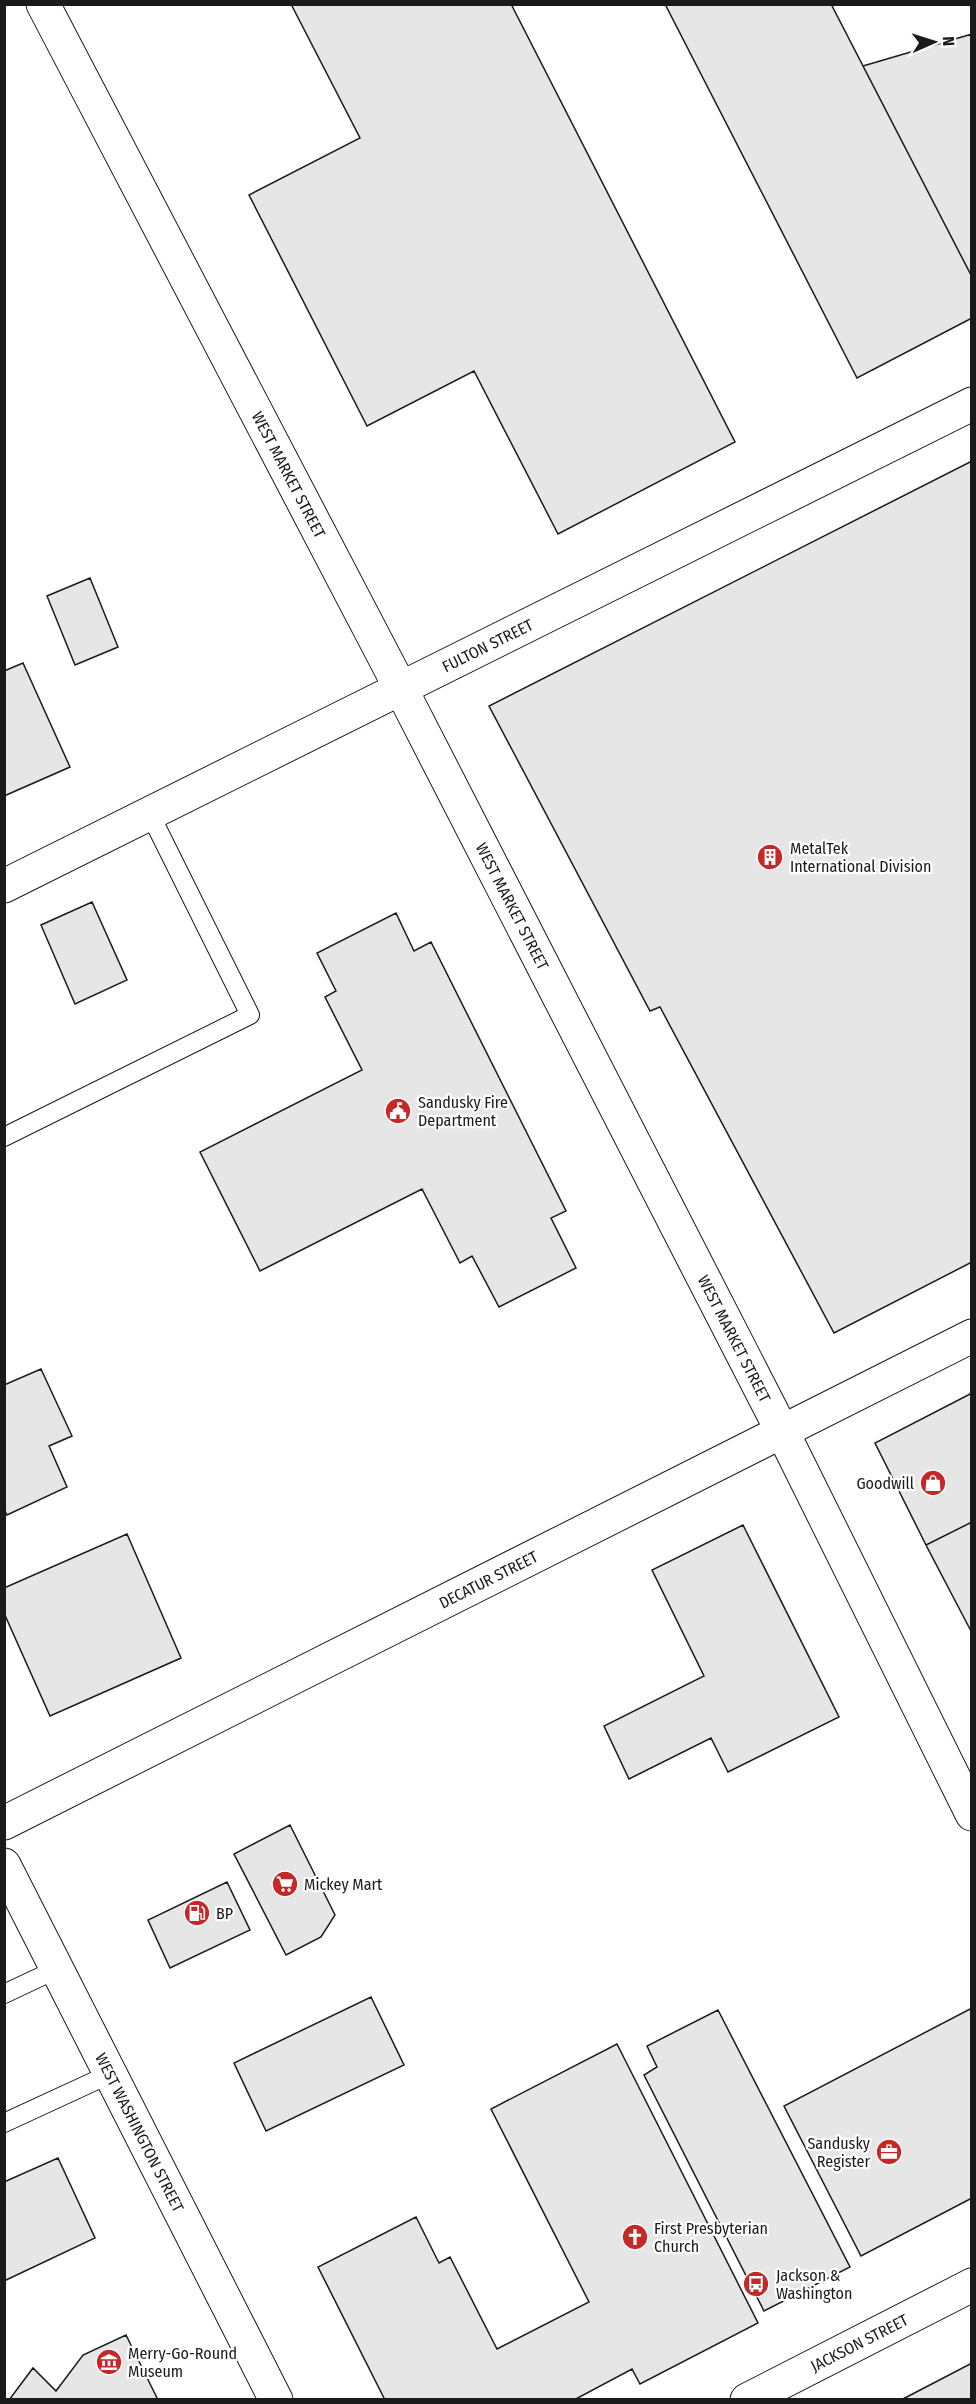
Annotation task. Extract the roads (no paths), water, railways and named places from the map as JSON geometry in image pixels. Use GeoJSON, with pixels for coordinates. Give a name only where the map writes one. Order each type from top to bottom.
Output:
{"type":"FeatureCollection","features":[{"type":"Feature","properties":{"kind":"street","name":"WEST MARKET STREET"},"geometry":{"type":"LineString","coordinates":[[43,4],[401,689],[782,1431],[972,1814]]}},
{"type":"Feature","properties":{"kind":"street","name":"FULTON STREET"},"geometry":{"type":"LineString","coordinates":[[4,886],[972,404]]}},
{"type":"Feature","properties":{"kind":"street","name":"DECATUR STREET"},"geometry":{"type":"LineString","coordinates":[[4,1823],[972,1336]]}},
{"type":"Feature","properties":{"kind":"street","name":"WEST WASHINGTON STREET"},"geometry":{"type":"LineString","coordinates":[[4,1865],[276,2400]]}},
{"type":"Feature","properties":{"kind":"street","name":"JACKSON STREET"},"geometry":{"type":"LineString","coordinates":[[747,2400],[972,2285]]}},
{"type":"Feature","properties":{"kind":"lane"},"geometry":{"type":"LineString","coordinates":[[4,1137],[250,1015],[150,814]]}},
{"type":"Feature","properties":{"kind":"lane"},"geometry":{"type":"LineString","coordinates":[[4,1994],[57,1969]]}},
{"type":"Feature","properties":{"kind":"lane"},"geometry":{"type":"LineString","coordinates":[[4,2124],[110,2074]]}},
{"type":"Feature","properties":{"kind":"place","name":"MetalTek International Division"},"geometry":{"type":"Point","coordinates":[770,857]}},
{"type":"Feature","properties":{"kind":"place","name":"Sandusky Fire Department"},"geometry":{"type":"Point","coordinates":[398,1111]}},
{"type":"Feature","properties":{"kind":"place","name":"Goodwill"},"geometry":{"type":"Point","coordinates":[933,1483]}},
{"type":"Feature","properties":{"kind":"place","name":"Mickey Mart"},"geometry":{"type":"Point","coordinates":[285,1884]}},
{"type":"Feature","properties":{"kind":"place","name":"BP"},"geometry":{"type":"Point","coordinates":[197,1913]}},
{"type":"Feature","properties":{"kind":"place","name":"Sandusky Register"},"geometry":{"type":"Point","coordinates":[889,2152]}},
{"type":"Feature","properties":{"kind":"place","name":"First Presbyterian Church"},"geometry":{"type":"Point","coordinates":[635,2237]}},
{"type":"Feature","properties":{"kind":"place","name":"Jackson & Washington"},"geometry":{"type":"Point","coordinates":[756,2284]}},
{"type":"Feature","properties":{"kind":"place","name":"Merry-Go-Round Museum"},"geometry":{"type":"Point","coordinates":[109,2362]}}]}
